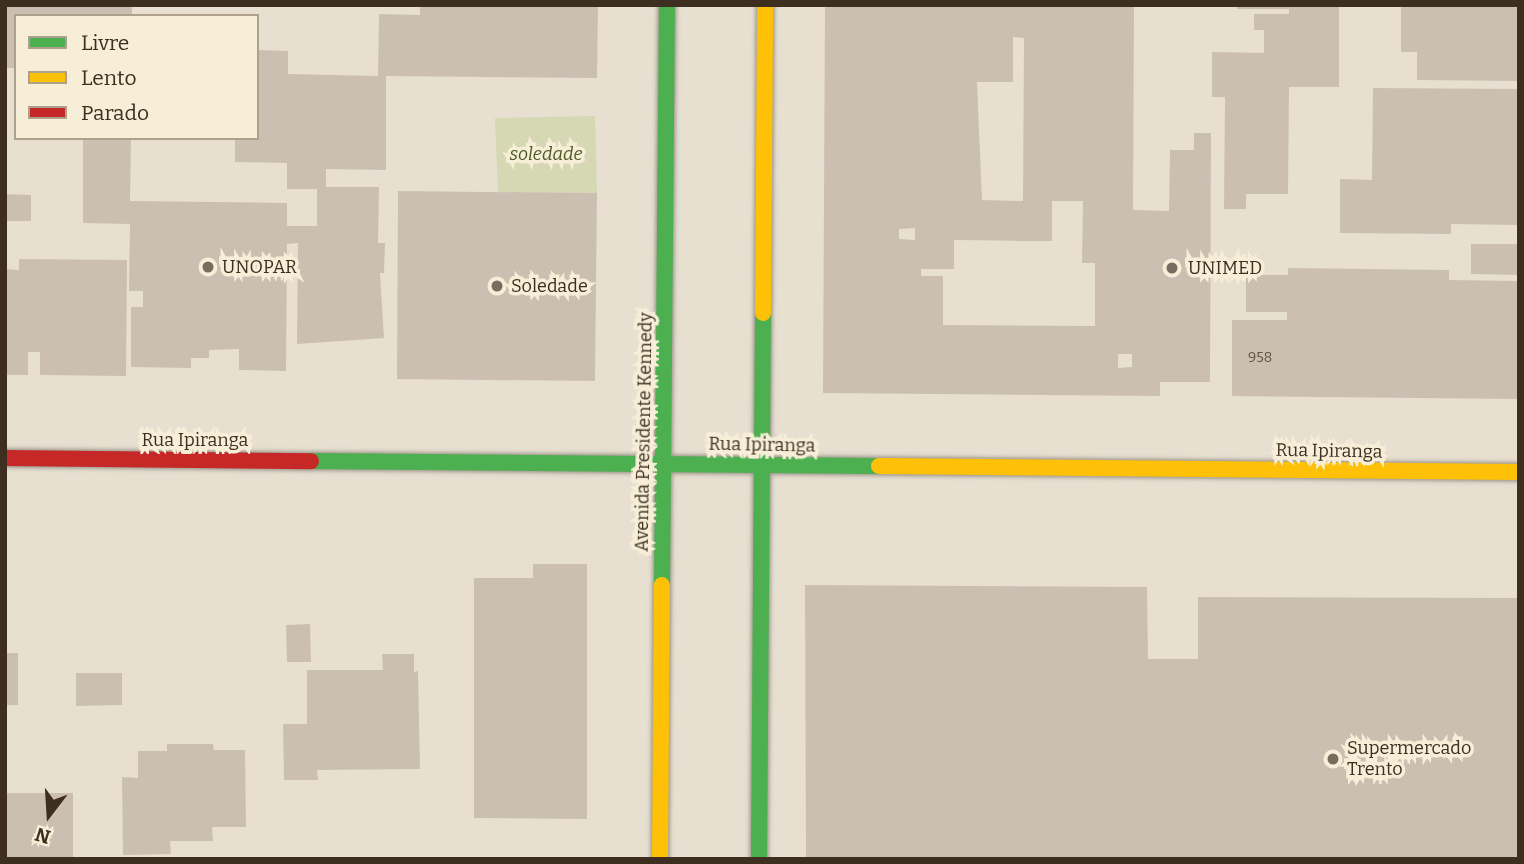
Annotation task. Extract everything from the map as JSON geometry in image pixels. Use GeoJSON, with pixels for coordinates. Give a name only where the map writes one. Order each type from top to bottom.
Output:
{"type":"FeatureCollection","features":[{"type":"Feature","properties":{"kind":"main road","name":"Avenida Presidente Kennedy"},"geometry":{"type":"LineString","coordinates":[[660,859],[667,5]]}},
{"type":"Feature","properties":{"kind":"main road"},"geometry":{"type":"LineString","coordinates":[[759,859],[765,5]]}},
{"type":"Feature","properties":{"kind":"main road","name":"Rua Ipiranga"},"geometry":{"type":"LineString","coordinates":[[5,458],[1519,472]]}},
{"type":"Feature","properties":{"kind":"green space","name":"soledade"},"geometry":{"type":"Polygon","coordinates":[[[595,116],[597,193],[498,192],[495,118],[595,116]]]}},
{"type":"Feature","properties":{"kind":"building"},"geometry":{"type":"Polygon","coordinates":[[[5,5],[132,5],[132,14],[14,14],[14,68],[5,68],[5,5]]]}},
{"type":"Feature","properties":{"kind":"building"},"geometry":{"type":"Polygon","coordinates":[[[420,5],[598,5],[597,78],[386,76],[386,170],[326,169],[326,187],[379,187],[378,243],[385,243],[384,273],[380,273],[384,338],[297,344],[298,243],[287,244],[286,371],[239,370],[239,349],[209,350],[209,358],[191,358],[191,368],[131,367],[131,307],[143,307],[143,291],[129,291],[130,224],[83,223],[83,140],[131,140],[130,201],[287,203],[287,226],[317,226],[317,189],[287,189],[287,163],[235,162],[235,140],[259,140],[259,50],[288,51],[288,74],[378,76],[379,14],[420,15],[420,5]]]}},
{"type":"Feature","properties":{"kind":"building"},"geometry":{"type":"Polygon","coordinates":[[[825,5],[1134,5],[1133,210],[1169,211],[1170,150],[1194,150],[1194,133],[1211,133],[1210,382],[1160,382],[1160,396],[823,393],[825,5]],[[1013,37],[1013,82],[977,82],[982,200],[1023,201],[1024,38],[1013,37]],[[1052,201],[1052,241],[954,240],[954,269],[921,269],[921,276],[943,276],[943,325],[1095,326],[1095,263],[1082,263],[1083,201],[1052,201]],[[915,228],[899,229],[899,239],[915,240],[915,228]],[[1118,354],[1118,368],[1132,367],[1132,354],[1118,354]]]}},
{"type":"Feature","properties":{"kind":"building"},"geometry":{"type":"Polygon","coordinates":[[[1237,5],[1339,5],[1339,87],[1289,87],[1288,194],[1246,194],[1246,209],[1224,209],[1225,97],[1212,97],[1212,52],[1264,53],[1264,30],[1254,30],[1254,14],[1289,14],[1289,9],[1237,9],[1237,5]]]}},
{"type":"Feature","properties":{"kind":"building"},"geometry":{"type":"Polygon","coordinates":[[[1401,5],[1519,5],[1519,81],[1417,80],[1417,52],[1401,52],[1401,5]]]}},
{"type":"Feature","properties":{"kind":"building"},"geometry":{"type":"Polygon","coordinates":[[[1373,88],[1519,89],[1519,225],[1451,224],[1451,234],[1340,233],[1340,179],[1372,180],[1373,88]]]}},
{"type":"Feature","properties":{"kind":"building","name":"Soledade"},"geometry":{"type":"Polygon","coordinates":[[[398,191],[597,193],[595,381],[397,379],[398,191]]]}},
{"type":"Feature","properties":{"kind":"building"},"geometry":{"type":"Polygon","coordinates":[[[5,194],[31,195],[31,221],[5,221],[5,194]]]}},
{"type":"Feature","properties":{"kind":"building"},"geometry":{"type":"Polygon","coordinates":[[[1471,244],[1519,244],[1519,275],[1471,274],[1471,244]]]}},
{"type":"Feature","properties":{"kind":"building"},"geometry":{"type":"Polygon","coordinates":[[[19,259],[127,260],[126,376],[40,375],[40,352],[28,352],[28,375],[5,375],[5,269],[19,270],[19,259]]]}},
{"type":"Feature","properties":{"kind":"building"},"geometry":{"type":"Polygon","coordinates":[[[1288,268],[1449,270],[1449,280],[1519,281],[1519,399],[1232,396],[1232,320],[1287,320],[1287,312],[1246,312],[1246,275],[1288,275],[1288,268]]]}},
{"type":"Feature","properties":{"kind":"building"},"geometry":{"type":"Polygon","coordinates":[[[533,564],[587,564],[587,819],[474,818],[474,578],[533,578],[533,564]]]}},
{"type":"Feature","properties":{"kind":"building"},"geometry":{"type":"Polygon","coordinates":[[[805,585],[1147,587],[1148,659],[1198,659],[1198,597],[1519,598],[1519,859],[806,859],[805,585]]]}},
{"type":"Feature","properties":{"kind":"building"},"geometry":{"type":"Polygon","coordinates":[[[310,624],[311,662],[287,662],[286,625],[310,624]]]}},
{"type":"Feature","properties":{"kind":"building"},"geometry":{"type":"Polygon","coordinates":[[[5,653],[18,653],[18,705],[5,705],[5,653]]]}},
{"type":"Feature","properties":{"kind":"building"},"geometry":{"type":"Polygon","coordinates":[[[382,654],[414,654],[414,672],[418,671],[420,769],[317,770],[318,780],[284,780],[283,724],[307,724],[307,670],[383,670],[382,654]]]}},
{"type":"Feature","properties":{"kind":"building"},"geometry":{"type":"Polygon","coordinates":[[[76,673],[122,673],[122,705],[76,706],[76,673]]]}},
{"type":"Feature","properties":{"kind":"building"},"geometry":{"type":"Polygon","coordinates":[[[167,744],[213,744],[214,750],[245,750],[246,827],[212,827],[213,841],[170,841],[171,854],[123,855],[122,777],[138,778],[138,751],[167,751],[167,744]]]}},
{"type":"Feature","properties":{"kind":"building"},"geometry":{"type":"Polygon","coordinates":[[[5,793],[73,793],[73,859],[5,859],[5,793]]]}},
{"type":"Feature","properties":{"kind":"traffic: fast"},"geometry":{"type":"LineString","coordinates":[[662,585],[667,5]]}},
{"type":"Feature","properties":{"kind":"traffic: fast"},"geometry":{"type":"LineString","coordinates":[[759,859],[763,313]]}},
{"type":"Feature","properties":{"kind":"traffic: fast"},"geometry":{"type":"LineString","coordinates":[[311,461],[879,466]]}},
{"type":"Feature","properties":{"kind":"traffic: slow"},"geometry":{"type":"LineString","coordinates":[[763,313],[765,5]]}},
{"type":"Feature","properties":{"kind":"traffic: slow"},"geometry":{"type":"LineString","coordinates":[[879,466],[1519,472]]}},
{"type":"Feature","properties":{"kind":"traffic: slow"},"geometry":{"type":"LineString","coordinates":[[660,859],[662,585]]}},
{"type":"Feature","properties":{"kind":"traffic: jam"},"geometry":{"type":"LineString","coordinates":[[5,458],[311,461]]}},
{"type":"Feature","properties":{"kind":"place","name":"UNOPAR"},"geometry":{"type":"Point","coordinates":[208,267]}},
{"type":"Feature","properties":{"kind":"place","name":"UNIMED"},"geometry":{"type":"Point","coordinates":[1172,268]}},
{"type":"Feature","properties":{"kind":"place","name":"Soledade"},"geometry":{"type":"Point","coordinates":[497,286]}},
{"type":"Feature","properties":{"kind":"place","name":"Supermercado Trento"},"geometry":{"type":"Point","coordinates":[1333,759]}}]}
